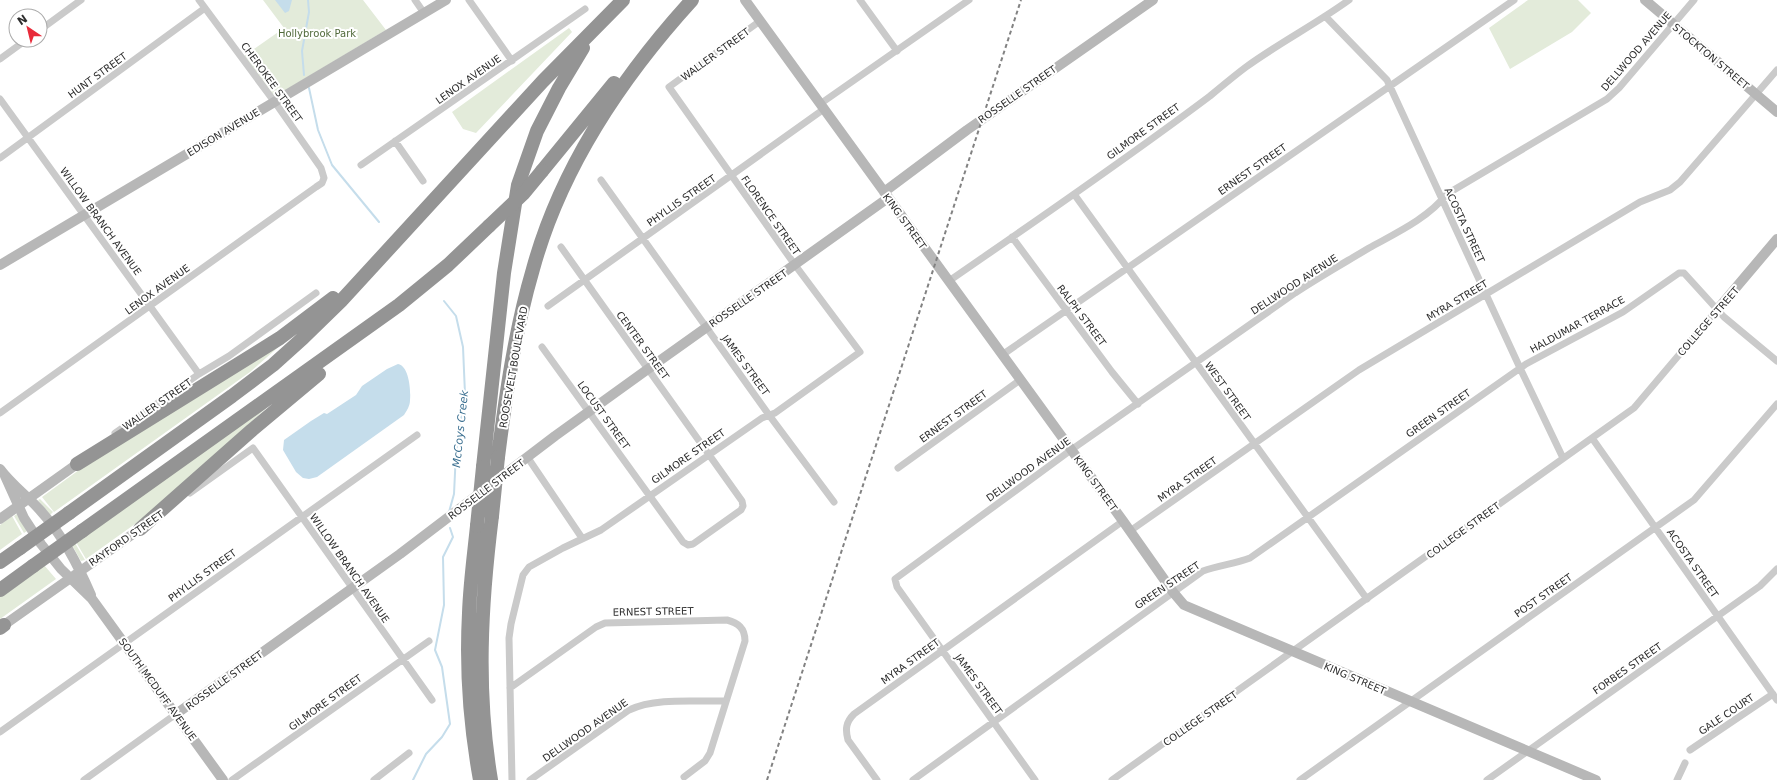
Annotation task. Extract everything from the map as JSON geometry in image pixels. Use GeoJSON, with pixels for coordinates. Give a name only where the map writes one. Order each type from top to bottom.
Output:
{"type":"FeatureCollection","features":[{"type":"Feature","properties":{"kind":"highway"},"geometry":{"type":"LineString","coordinates":[[0,562],[232,396],[273,365],[322,321],[542,81],[622,0]]}},
{"type":"Feature","properties":{"kind":"highway"},"geometry":{"type":"LineString","coordinates":[[0,590],[359,334],[448,265],[518,199],[633,60],[668,20],[689,0]]}},
{"type":"Feature","properties":{"kind":"highway","name":"ROOSEVELT BOULEVARD"},"geometry":{"type":"LineString","coordinates":[[491,780],[484,736],[482,704],[481,642],[484,580],[508,385],[522,309],[538,254],[559,197],[595,128],[623,84],[654,43],[692,0]]}},
{"type":"Feature","properties":{"kind":"highway","name":"ROOSEVELT BOULEVARD"},"geometry":{"type":"LineString","coordinates":[[480,780],[470,706],[468,645],[470,592],[504,273],[518,185],[537,131],[559,88],[599,24]]}},
{"type":"Feature","properties":{"kind":"highway"},"geometry":{"type":"LineString","coordinates":[[77,464],[280,338],[329,302],[393,244]]}},
{"type":"Feature","properties":{"kind":"highway"},"geometry":{"type":"LineString","coordinates":[[140,529],[252,430],[334,362],[359,334]]}},
{"type":"Feature","properties":{"kind":"main road","name":"EDISON AVENUE"},"geometry":{"type":"LineString","coordinates":[[0,265],[446,0]]}},
{"type":"Feature","properties":{"kind":"main road","name":"KING STREET"},"geometry":{"type":"LineString","coordinates":[[745,0],[1173,592],[1184,604],[1193,610],[1596,780]]}},
{"type":"Feature","properties":{"kind":"main road","name":"ROSSELLE STREET"},"geometry":{"type":"LineString","coordinates":[[176,714],[400,554],[648,369],[795,265],[967,130],[1153,0]]}},
{"type":"Feature","properties":{"kind":"main road","name":"STOCKTON STREET"},"geometry":{"type":"LineString","coordinates":[[1645,0],[1777,112]]}},
{"type":"Feature","properties":{"kind":"main road","name":"COLLEGE STREET"},"geometry":{"type":"LineString","coordinates":[[1717,310],[1777,239]]}},
{"type":"Feature","properties":{"kind":"main road","name":"WALLER STREET"},"geometry":{"type":"LineString","coordinates":[[0,519],[77,464]]}},
{"type":"Feature","properties":{"kind":"main road","name":"SOUTH MCDUFF AVENUE"},"geometry":{"type":"LineString","coordinates":[[2,472],[29,498],[58,532],[81,571],[92,599]]}},
{"type":"Feature","properties":{"kind":"main road","name":"SOUTH MCDUFF AVENUE"},"geometry":{"type":"LineString","coordinates":[[2,472],[18,506],[41,544],[70,578],[92,599],[223,780]]}},
{"type":"Feature","properties":{"kind":"main road","name":"RAYFORD STREET"},"geometry":{"type":"LineString","coordinates":[[1,627],[140,529]]}},
{"type":"Feature","properties":{"kind":"street"},"geometry":{"type":"LineString","coordinates":[[48,24],[81,0]]}},
{"type":"Feature","properties":{"kind":"street","name":"CHEROKEE STREET"},"geometry":{"type":"LineString","coordinates":[[199,0],[275,102],[321,168],[324,178]]}},
{"type":"Feature","properties":{"kind":"street"},"geometry":{"type":"LineString","coordinates":[[415,0],[424,13]]}},
{"type":"Feature","properties":{"kind":"street"},"geometry":{"type":"LineString","coordinates":[[469,0],[512,61]]}},
{"type":"Feature","properties":{"kind":"street"},"geometry":{"type":"LineString","coordinates":[[860,0],[897,51]]}},
{"type":"Feature","properties":{"kind":"street","name":"GILMORE STREET"},"geometry":{"type":"LineString","coordinates":[[949,281],[1074,194],[1252,63],[1284,41],[1326,17],[1349,0]]}},
{"type":"Feature","properties":{"kind":"street","name":"ERNEST STREET"},"geometry":{"type":"LineString","coordinates":[[1002,355],[1514,0]]}},
{"type":"Feature","properties":{"kind":"street","name":"DELLWOOD AVENUE"},"geometry":{"type":"LineString","coordinates":[[895,579],[1071,450],[1295,293],[1328,271],[1408,226],[1436,207],[1447,194],[1607,99],[1619,88],[1694,0]]}},
{"type":"Feature","properties":{"kind":"street","name":"PHYLLIS STREET"},"geometry":{"type":"LineString","coordinates":[[548,306],[732,176],[822,106],[964,1]]}},
{"type":"Feature","properties":{"kind":"street","name":"HUNT STREET"},"geometry":{"type":"LineString","coordinates":[[0,158],[205,8]]}},
{"type":"Feature","properties":{"kind":"street","name":"LENOX AVENUE"},"geometry":{"type":"LineString","coordinates":[[361,165],[585,9]]}},
{"type":"Feature","properties":{"kind":"street","name":"ACOSTA STREET"},"geometry":{"type":"LineString","coordinates":[[1326,17],[1387,80],[1563,458]]}},
{"type":"Feature","properties":{"kind":"street","name":"WALLER STREET"},"geometry":{"type":"LineString","coordinates":[[669,87],[760,21]]}},
{"type":"Feature","properties":{"kind":"street"},"geometry":{"type":"LineString","coordinates":[[0,59],[15,48]]}},
{"type":"Feature","properties":{"kind":"street","name":"MYRA STREET"},"geometry":{"type":"LineString","coordinates":[[1130,531],[1359,370],[1640,202],[1670,190],[1680,182],[1777,70]]}},
{"type":"Feature","properties":{"kind":"street","name":"FLORENCE STREET"},"geometry":{"type":"LineString","coordinates":[[669,87],[795,265],[860,352]]}},
{"type":"Feature","properties":{"kind":"street","name":"WILLOW BRANCH AVENUE"},"geometry":{"type":"LineString","coordinates":[[0,99],[200,374]]}},
{"type":"Feature","properties":{"kind":"street"},"geometry":{"type":"LineString","coordinates":[[395,141],[423,181]]}},
{"type":"Feature","properties":{"kind":"street","name":"LENOX AVENUE"},"geometry":{"type":"LineString","coordinates":[[0,414],[322,183],[324,178]]}},
{"type":"Feature","properties":{"kind":"street","name":"JAMES STREET"},"geometry":{"type":"LineString","coordinates":[[601,180],[769,415],[834,502]]}},
{"type":"Feature","properties":{"kind":"street","name":"WEST STREET"},"geometry":{"type":"LineString","coordinates":[[1074,194],[1306,517],[1367,598]]}},
{"type":"Feature","properties":{"kind":"street","name":"RALPH STREET"},"geometry":{"type":"LineString","coordinates":[[1012,237],[1112,372],[1138,404]]}},
{"type":"Feature","properties":{"kind":"street","name":"CENTER STREET"},"geometry":{"type":"LineString","coordinates":[[561,247],[742,501],[743,506],[741,510],[693,544],[688,545],[683,542]]}},
{"type":"Feature","properties":{"kind":"street","name":"HALDUMAR TERRACE"},"geometry":{"type":"LineString","coordinates":[[1520,368],[1623,312],[1679,273],[1684,273],[1717,310]]}},
{"type":"Feature","properties":{"kind":"street","name":"WALLER STREET"},"geometry":{"type":"LineString","coordinates":[[77,464],[132,420],[229,356],[316,293]]}},
{"type":"Feature","properties":{"kind":"street"},"geometry":{"type":"LineString","coordinates":[[1717,310],[1777,361]]}},
{"type":"Feature","properties":{"kind":"street","name":"COLLEGE STREET"},"geometry":{"type":"LineString","coordinates":[[1113,780],[1634,408],[1717,310]]}},
{"type":"Feature","properties":{"kind":"street","name":"LOCUST STREET"},"geometry":{"type":"LineString","coordinates":[[542,347],[683,542]]}},
{"type":"Feature","properties":{"kind":"street","name":"GILMORE STREET"},"geometry":{"type":"LineString","coordinates":[[510,688],[509,638],[511,624],[525,572],[529,567],[582,538],[600,530],[708,454],[762,418],[775,413],[860,352]]}},
{"type":"Feature","properties":{"kind":"street","name":"GREEN STREET"},"geometry":{"type":"LineString","coordinates":[[913,780],[1173,592],[1204,571],[1216,566],[1236,563],[1250,558],[1306,517],[1520,368]]}},
{"type":"Feature","properties":{"kind":"street","name":"ERNEST STREET"},"geometry":{"type":"LineString","coordinates":[[898,468],[1020,380]]}},
{"type":"Feature","properties":{"kind":"street","name":"POST STREET"},"geometry":{"type":"LineString","coordinates":[[1300,780],[1694,500],[1777,404]]}},
{"type":"Feature","properties":{"kind":"street","name":"PHYLLIS STREET"},"geometry":{"type":"LineString","coordinates":[[0,732],[417,435]]}},
{"type":"Feature","properties":{"kind":"street","name":"ACOSTA STREET"},"geometry":{"type":"LineString","coordinates":[[1592,438],[1775,697]]}},
{"type":"Feature","properties":{"kind":"street","name":"WILLOW BRANCH AVENUE"},"geometry":{"type":"LineString","coordinates":[[253,448],[432,700]]}},
{"type":"Feature","properties":{"kind":"street","name":"RAYFORD STREET"},"geometry":{"type":"LineString","coordinates":[[140,529],[253,448]]}},
{"type":"Feature","properties":{"kind":"street"},"geometry":{"type":"LineString","coordinates":[[528,458],[582,538]]}},
{"type":"Feature","properties":{"kind":"street","name":"MYRA STREET"},"geometry":{"type":"LineString","coordinates":[[877,780],[848,740],[846,732],[849,719],[1123,521]]}},
{"type":"Feature","properties":{"kind":"street","name":"FORBES STREET"},"geometry":{"type":"LineString","coordinates":[[1487,780],[1760,586],[1777,569]]}},
{"type":"Feature","properties":{"kind":"street","name":"JAMES STREET"},"geometry":{"type":"LineString","coordinates":[[895,579],[897,587],[1035,780]]}},
{"type":"Feature","properties":{"kind":"street","name":"ERNEST STREET"},"geometry":{"type":"LineString","coordinates":[[510,688],[596,627],[605,623],[726,620],[735,622],[741,627],[745,641],[726,701]]}},
{"type":"Feature","properties":{"kind":"street","name":"GILMORE STREET"},"geometry":{"type":"LineString","coordinates":[[232,780],[402,658],[429,641]]}},
{"type":"Feature","properties":{"kind":"street"},"geometry":{"type":"LineString","coordinates":[[510,688],[512,780]]}},
{"type":"Feature","properties":{"kind":"street","name":"GALE COURT"},"geometry":{"type":"LineString","coordinates":[[1690,750],[1775,697]]}},
{"type":"Feature","properties":{"kind":"street"},"geometry":{"type":"LineString","coordinates":[[684,777],[702,764],[710,753],[726,701]]}},
{"type":"Feature","properties":{"kind":"street","name":"DELLWOOD AVENUE"},"geometry":{"type":"LineString","coordinates":[[530,780],[636,706],[656,702],[726,701]]}},
{"type":"Feature","properties":{"kind":"street","name":"ROSSELLE STREET"},"geometry":{"type":"LineString","coordinates":[[84,780],[176,714]]}},
{"type":"Feature","properties":{"kind":"street"},"geometry":{"type":"LineString","coordinates":[[374,780],[409,754]]}},
{"type":"Feature","properties":{"kind":"street"},"geometry":{"type":"LineString","coordinates":[[1677,780],[1685,763]]}},
{"type":"Feature","properties":{"kind":"green space","name":"Hollybrook Park"},"geometry":{"type":"Polygon","coordinates":[[[263,0],[363,0],[386,30],[274,97],[244,56],[284,28],[263,0]]]}},
{"type":"Feature","properties":{"kind":"green space"},"geometry":{"type":"Polygon","coordinates":[[[1528,0],[1578,0],[1591,13],[1572,32],[1510,69],[1489,28],[1528,0]]]}},
{"type":"Feature","properties":{"kind":"green space"},"geometry":{"type":"Polygon","coordinates":[[[569,28],[572,32],[476,133],[463,129],[452,112],[569,28]]]}},
{"type":"Feature","properties":{"kind":"green space"},"geometry":{"type":"Polygon","coordinates":[[[299,329],[250,372],[54,512],[42,497],[105,451],[299,329]]]}},
{"type":"Feature","properties":{"kind":"green space"},"geometry":{"type":"Polygon","coordinates":[[[281,395],[149,514],[86,559],[76,542],[281,395]]]}},
{"type":"Feature","properties":{"kind":"green space"},"geometry":{"type":"Polygon","coordinates":[[[40,499],[53,512],[50,515],[38,500],[40,499]]]}},
{"type":"Feature","properties":{"kind":"green space"},"geometry":{"type":"Polygon","coordinates":[[[17,514],[27,531],[24,533],[14,516],[17,514]]]}},
{"type":"Feature","properties":{"kind":"green space"},"geometry":{"type":"Polygon","coordinates":[[[12,516],[22,534],[0,550],[0,525],[12,516]]]}},
{"type":"Feature","properties":{"kind":"green space"},"geometry":{"type":"Polygon","coordinates":[[[75,543],[85,560],[81,561],[72,545],[75,543]]]}},
{"type":"Feature","properties":{"kind":"green space"},"geometry":{"type":"Polygon","coordinates":[[[44,565],[56,579],[0,619],[0,596],[44,565]]]}},
{"type":"Feature","properties":{"kind":"water"},"geometry":{"type":"Polygon","coordinates":[[[275,0],[292,0],[289,11],[285,13],[275,0]]]}},
{"type":"Feature","properties":{"kind":"water"},"geometry":{"type":"Polygon","coordinates":[[[398,364],[405,369],[410,385],[410,402],[404,415],[317,477],[309,479],[303,478],[296,472],[283,450],[284,440],[311,421],[324,413],[327,414],[356,395],[362,386],[387,369],[398,364]]]}},
{"type":"Feature","properties":{"kind":"waterway","name":"McCoys Creek"},"geometry":{"type":"LineString","coordinates":[[304,75],[302,51],[309,12],[308,0]]}},
{"type":"Feature","properties":{"kind":"waterway","name":"McCoys Creek"},"geometry":{"type":"LineString","coordinates":[[309,88],[318,130],[332,165],[379,222]]}},
{"type":"Feature","properties":{"kind":"waterway","name":"McCoys Creek"},"geometry":{"type":"LineString","coordinates":[[444,301],[456,316],[463,347],[465,394],[456,452],[454,494],[449,512]]}},
{"type":"Feature","properties":{"kind":"waterway","name":"McCoys Creek"},"geometry":{"type":"LineString","coordinates":[[413,780],[426,754],[442,737],[450,724],[442,667],[435,650],[444,605],[443,557],[453,537],[450,528]]}},
{"type":"Feature","properties":{"kind":"railway"},"geometry":{"type":"LineString","coordinates":[[767,780],[1021,0]]}}]}
